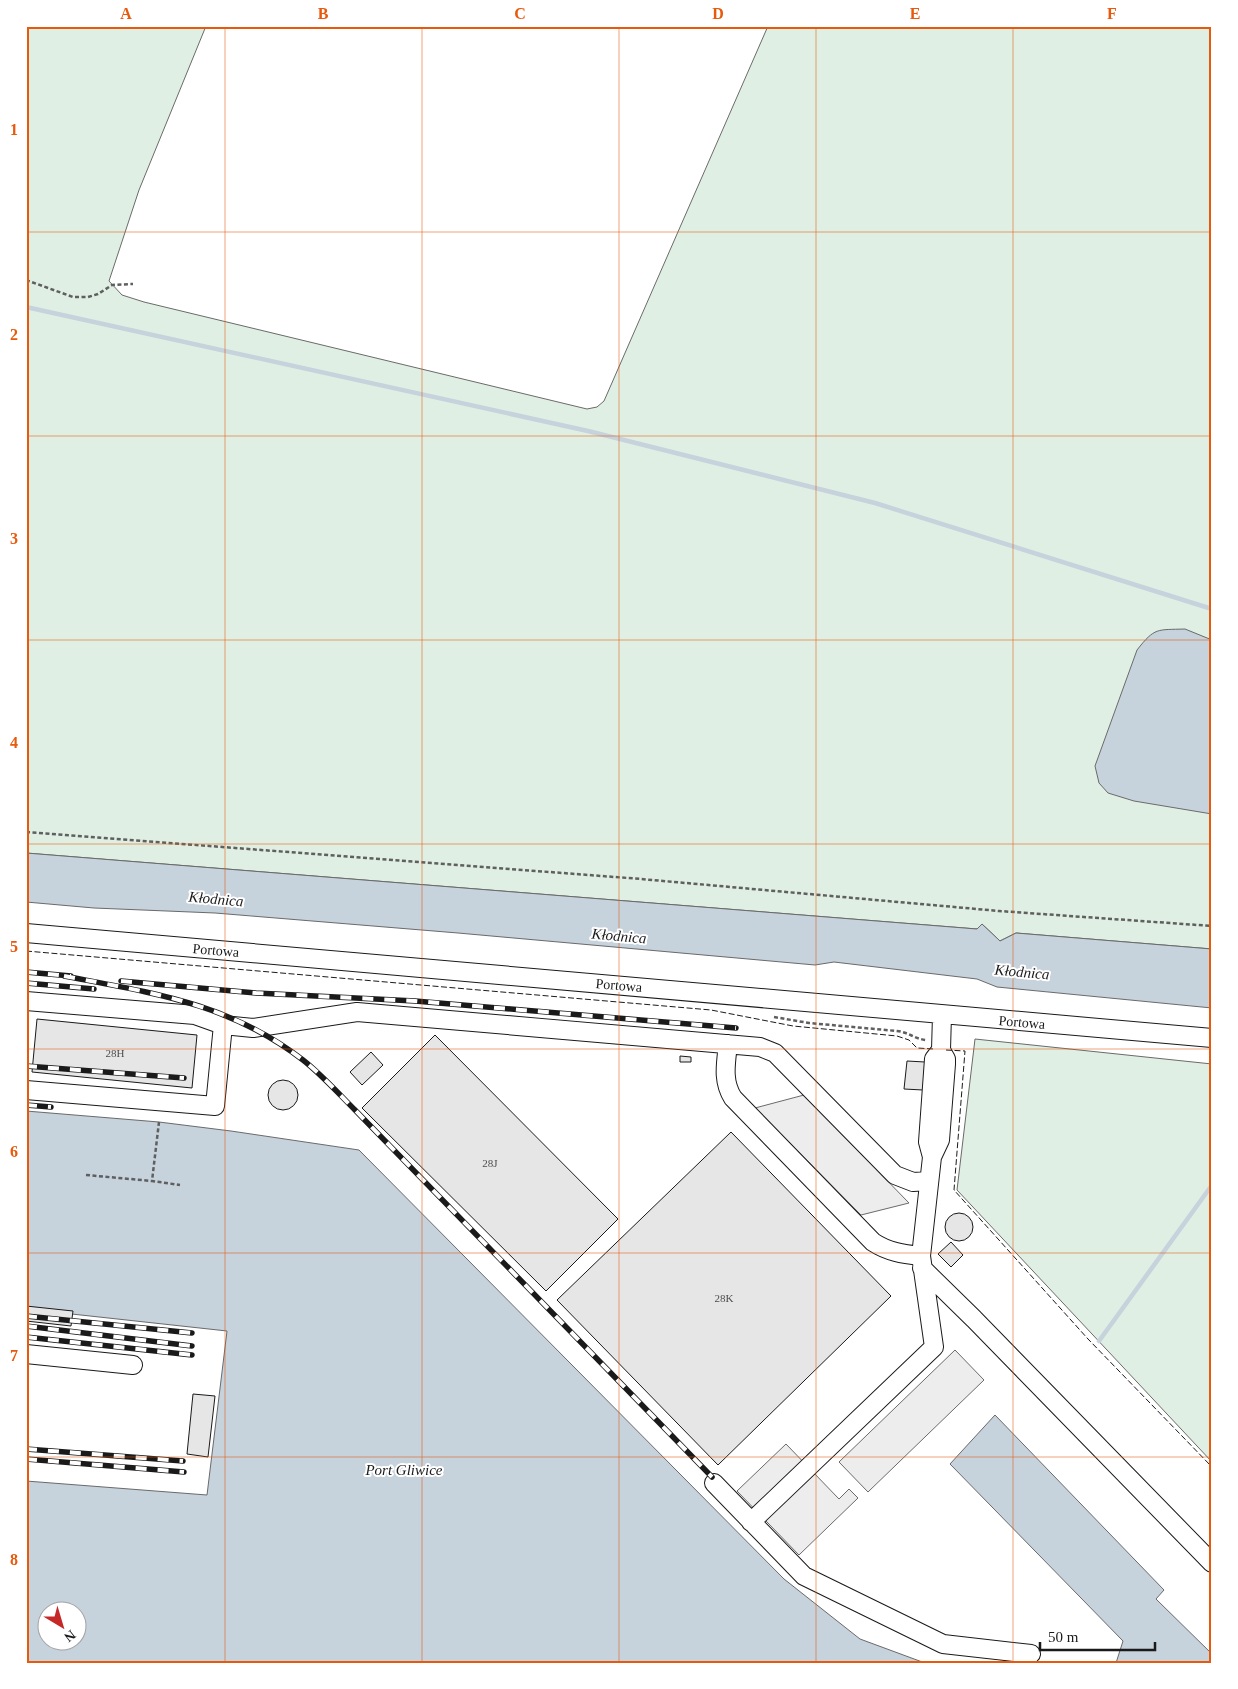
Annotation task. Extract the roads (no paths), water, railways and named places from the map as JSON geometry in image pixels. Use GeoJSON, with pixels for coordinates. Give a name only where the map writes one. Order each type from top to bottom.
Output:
{"type":"FeatureCollection","features":[{"type":"Feature","properties":{"kind":"street","name":"Portowa"},"geometry":{"type":"LineString","coordinates":[[26,933],[1212,1038]]}},
{"type":"Feature","properties":{"kind":"street"},"geometry":{"type":"LineString","coordinates":[[26,1001],[195,1015],[223,1025],[253,1028],[357,1012],[760,1047],[775,1053],[895,1175],[913,1182],[929,1181]]}},
{"type":"Feature","properties":{"kind":"street"},"geometry":{"type":"LineString","coordinates":[[751,1522],[934,1347],[921,1262],[932,1157],[940,1140],[946,1059],[941,1050],[942,1014]]}},
{"type":"Feature","properties":{"kind":"street"},"geometry":{"type":"LineString","coordinates":[[26,1090],[215,1106],[223,1025]]}},
{"type":"Feature","properties":{"kind":"street"},"geometry":{"type":"LineString","coordinates":[[728,1044],[725,1077],[728,1090],[733,1098],[873,1242],[888,1251],[921,1262],[1212,1562]]}},
{"type":"Feature","properties":{"kind":"street"},"geometry":{"type":"LineString","coordinates":[[26,1354],[133,1365]]}},
{"type":"Feature","properties":{"kind":"street"},"geometry":{"type":"LineString","coordinates":[[714,1484],[804,1576],[943,1644],[1031,1654]]}},
{"type":"Feature","properties":{"kind":"water"},"geometry":{"type":"Polygon","coordinates":[[[1185,629],[1212,640],[1212,814],[1134,801],[1108,793],[1099,783],[1095,766],[1137,650],[1148,637],[1157,631],[1185,629]]]}},
{"type":"Feature","properties":{"kind":"water","name":"Kłodnica"},"geometry":{"type":"Polygon","coordinates":[[[26,853],[977,929],[982,924],[1000,941],[1016,933],[1212,949],[1212,1008],[997,987],[977,979],[834,962],[815,965],[215,913],[94,908],[26,902],[26,853]]]}},
{"type":"Feature","properties":{"kind":"water","name":"Port Gliwice"},"geometry":{"type":"Polygon","coordinates":[[[26,1111],[159,1122],[359,1150],[784,1579],[860,1639],[925,1663],[26,1663],[26,1481],[207,1495],[227,1331],[26,1309],[26,1111]]]}},
{"type":"Feature","properties":{"kind":"water"},"geometry":{"type":"Polygon","coordinates":[[[995,1415],[1164,1590],[1156,1599],[1212,1654],[1212,1663],[1116,1663],[1123,1641],[950,1464],[995,1415]]]}},
{"type":"Feature","properties":{"kind":"waterway"},"geometry":{"type":"LineString","coordinates":[[26,307],[588,431],[875,503],[1212,609]]}},
{"type":"Feature","properties":{"kind":"waterway"},"geometry":{"type":"LineString","coordinates":[[1099,1341],[1212,1185]]}},
{"type":"Feature","properties":{"kind":"railway"},"geometry":{"type":"LineString","coordinates":[[26,972],[71,976]]}},
{"type":"Feature","properties":{"kind":"railway"},"geometry":{"type":"LineString","coordinates":[[64,976],[159,995],[218,1013],[247,1025],[303,1060],[336,1091],[712,1477]]}},
{"type":"Feature","properties":{"kind":"railway"},"geometry":{"type":"LineString","coordinates":[[121,981],[256,993],[415,1001],[736,1028]]}},
{"type":"Feature","properties":{"kind":"railway"},"geometry":{"type":"LineString","coordinates":[[26,983],[94,989]]}},
{"type":"Feature","properties":{"kind":"railway"},"geometry":{"type":"LineString","coordinates":[[26,1066],[184,1078]]}},
{"type":"Feature","properties":{"kind":"railway"},"geometry":{"type":"LineString","coordinates":[[26,1105],[51,1107]]}},
{"type":"Feature","properties":{"kind":"railway"},"geometry":{"type":"LineString","coordinates":[[26,1316],[192,1333]]}},
{"type":"Feature","properties":{"kind":"railway"},"geometry":{"type":"LineString","coordinates":[[26,1326],[192,1346]]}},
{"type":"Feature","properties":{"kind":"railway"},"geometry":{"type":"LineString","coordinates":[[26,1337],[192,1355]]}},
{"type":"Feature","properties":{"kind":"railway"},"geometry":{"type":"LineString","coordinates":[[26,1449],[183,1461]]}},
{"type":"Feature","properties":{"kind":"railway"},"geometry":{"type":"LineString","coordinates":[[26,1459],[184,1472]]}}]}
